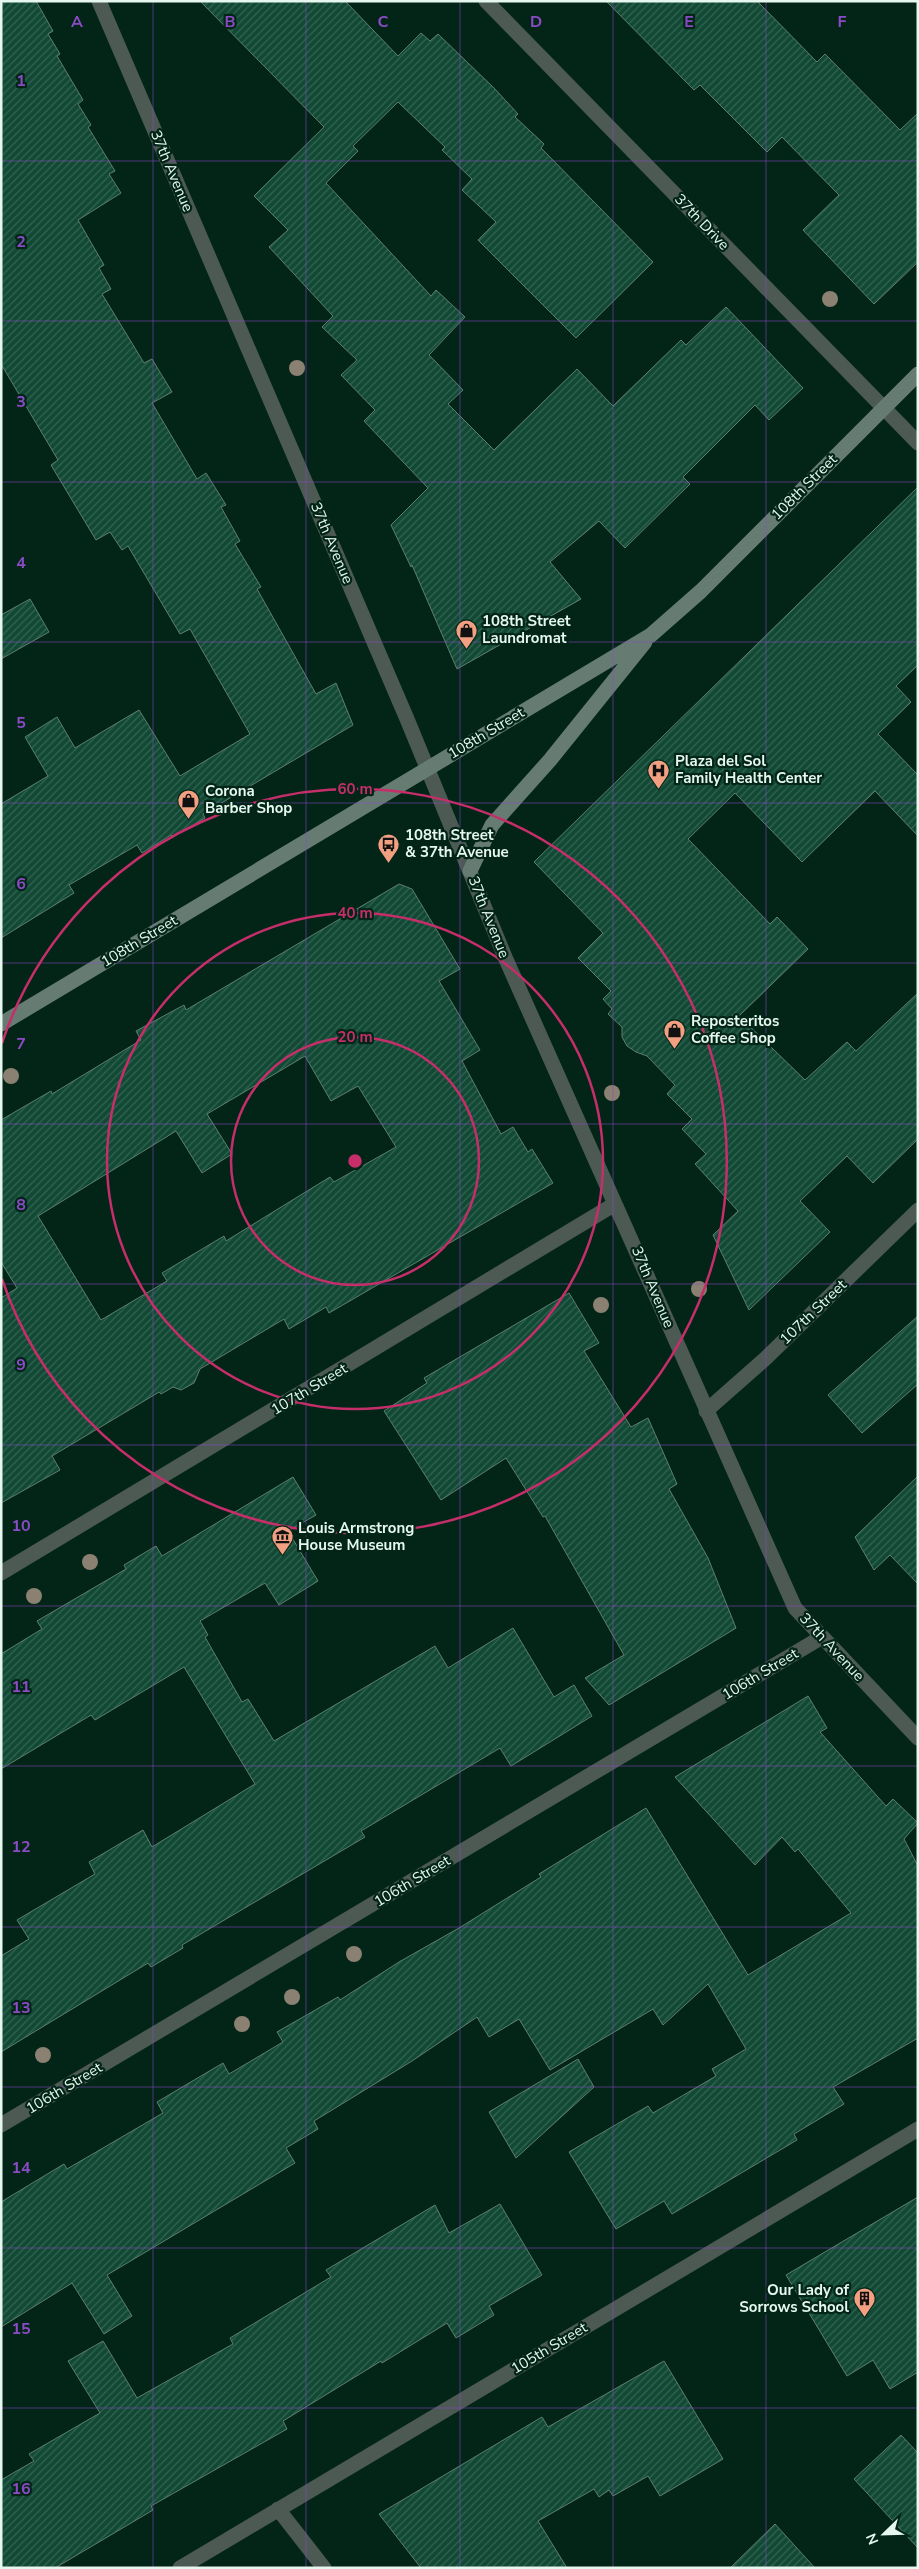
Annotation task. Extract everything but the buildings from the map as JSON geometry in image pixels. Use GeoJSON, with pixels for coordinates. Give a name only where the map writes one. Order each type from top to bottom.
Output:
{"type":"FeatureCollection","features":[{"type":"Feature","properties":{"kind":"main road","name":"108th Street"},"geometry":{"type":"LineString","coordinates":[[3,1019],[651,635],[701,591],[918,374]]}},
{"type":"Feature","properties":{"kind":"main road"},"geometry":{"type":"LineString","coordinates":[[470,871],[492,824],[550,760],[651,635]]}},
{"type":"Feature","properties":{"kind":"street","name":"37th Avenue"},"geometry":{"type":"LineString","coordinates":[[99,1],[427,768],[505,957],[795,1608],[918,1738]]}},
{"type":"Feature","properties":{"kind":"street","name":"37th Drive"},"geometry":{"type":"LineString","coordinates":[[486,1],[918,443]]}},
{"type":"Feature","properties":{"kind":"street","name":"107th Street"},"geometry":{"type":"LineString","coordinates":[[1,1573],[615,1204]]}},
{"type":"Feature","properties":{"kind":"street","name":"107th Street"},"geometry":{"type":"LineString","coordinates":[[706,1411],[766,1358],[918,1210]]}},
{"type":"Feature","properties":{"kind":"street","name":"106th Street"},"geometry":{"type":"LineString","coordinates":[[1,2125],[822,1637]]}},
{"type":"Feature","properties":{"kind":"street","name":"105th Street"},"geometry":{"type":"LineString","coordinates":[[180,2568],[918,2129]]}},
{"type":"Feature","properties":{"kind":"street"},"geometry":{"type":"LineString","coordinates":[[278,2509],[324,2568]]}},
{"type":"Feature","properties":{"kind":"place","name":"108th Street Laundromat"},"geometry":{"type":"Point","coordinates":[466,649]}},
{"type":"Feature","properties":{"kind":"place","name":"Plaza del Sol Family Health Center"},"geometry":{"type":"Point","coordinates":[659,789]}},
{"type":"Feature","properties":{"kind":"place","name":"Corona Barber Shop"},"geometry":{"type":"Point","coordinates":[189,819]}},
{"type":"Feature","properties":{"kind":"place","name":"108th Street & 37th Avenue"},"geometry":{"type":"Point","coordinates":[389,863]}},
{"type":"Feature","properties":{"kind":"place","name":"Reposteritos Coffee Shop"},"geometry":{"type":"Point","coordinates":[675,1049]}},
{"type":"Feature","properties":{"kind":"place","name":"Louis Armstrong House Museum"},"geometry":{"type":"Point","coordinates":[282,1556]}},
{"type":"Feature","properties":{"kind":"place","name":"Our Lady of Sorrows School"},"geometry":{"type":"Point","coordinates":[865,2318]}}]}
